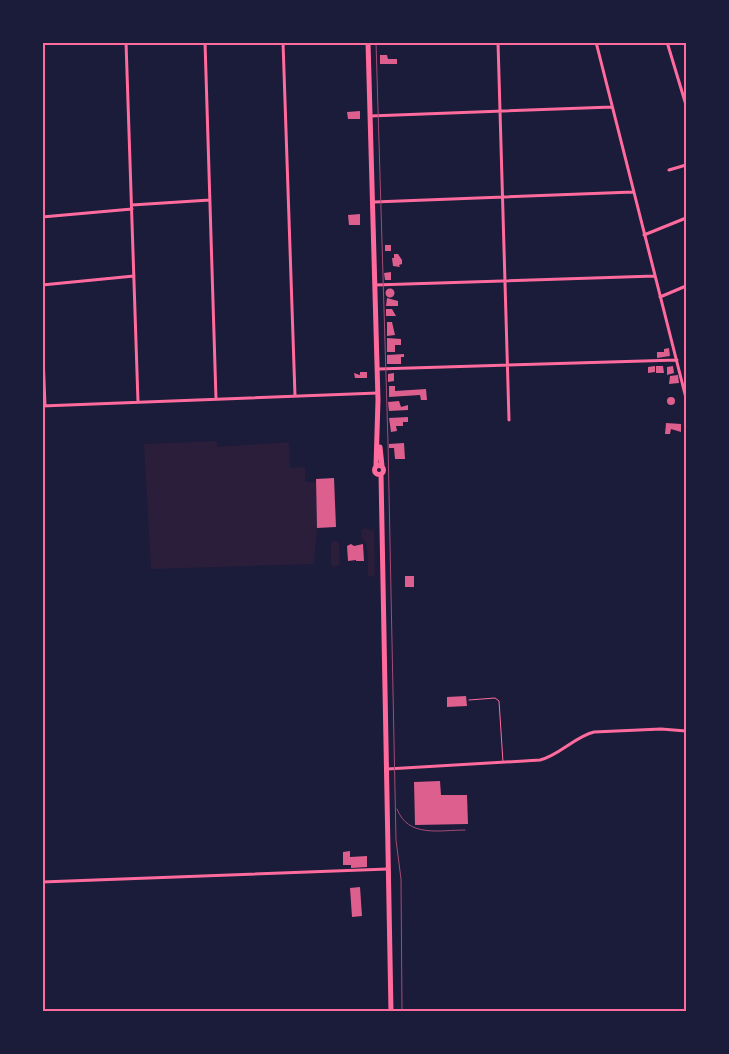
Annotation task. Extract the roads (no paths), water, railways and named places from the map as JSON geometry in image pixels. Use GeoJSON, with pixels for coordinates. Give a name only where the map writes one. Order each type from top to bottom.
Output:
{"type":"FeatureCollection","features":[{"type":"Feature","properties":{"kind":"main road"},"geometry":{"type":"LineString","coordinates":[[368,42],[374,202],[379,466],[384,470],[379,474],[391,1012]]}},
{"type":"Feature","properties":{"kind":"street"},"geometry":{"type":"LineString","coordinates":[[126,42],[138,402]]}},
{"type":"Feature","properties":{"kind":"street"},"geometry":{"type":"LineString","coordinates":[[205,42],[216,400]]}},
{"type":"Feature","properties":{"kind":"street"},"geometry":{"type":"LineString","coordinates":[[283,42],[295,396]]}},
{"type":"Feature","properties":{"kind":"street"},"geometry":{"type":"LineString","coordinates":[[498,42],[509,420]]}},
{"type":"Feature","properties":{"kind":"street"},"geometry":{"type":"LineString","coordinates":[[596,42],[686,398]]}},
{"type":"Feature","properties":{"kind":"street"},"geometry":{"type":"LineString","coordinates":[[667,42],[686,105]]}},
{"type":"Feature","properties":{"kind":"street"},"geometry":{"type":"LineString","coordinates":[[370,116],[612,107]]}},
{"type":"Feature","properties":{"kind":"street"},"geometry":{"type":"LineString","coordinates":[[669,170],[686,165]]}},
{"type":"Feature","properties":{"kind":"street"},"geometry":{"type":"LineString","coordinates":[[374,202],[634,192]]}},
{"type":"Feature","properties":{"kind":"street"},"geometry":{"type":"LineString","coordinates":[[42,217],[210,200]]}},
{"type":"Feature","properties":{"kind":"street"},"geometry":{"type":"LineString","coordinates":[[644,235],[686,218]]}},
{"type":"Feature","properties":{"kind":"street"},"geometry":{"type":"LineString","coordinates":[[42,284],[134,276]]}},
{"type":"Feature","properties":{"kind":"street"},"geometry":{"type":"LineString","coordinates":[[375,285],[655,276]]}},
{"type":"Feature","properties":{"kind":"street"},"geometry":{"type":"LineString","coordinates":[[660,297],[686,286]]}},
{"type":"Feature","properties":{"kind":"street"},"geometry":{"type":"LineString","coordinates":[[42,328],[44,406],[378,393]]}},
{"type":"Feature","properties":{"kind":"street"},"geometry":{"type":"LineString","coordinates":[[378,369],[677,360]]}},
{"type":"Feature","properties":{"kind":"street"},"geometry":{"type":"LineString","coordinates":[[387,770],[544,759],[585,734],[594,732],[686,731]]}},
{"type":"Feature","properties":{"kind":"street"},"geometry":{"type":"LineString","coordinates":[[42,882],[389,869]]}},
{"type":"Feature","properties":{"kind":"lane"},"geometry":{"type":"LineString","coordinates":[[469,700],[495,698],[499,702],[503,762]]}},
{"type":"Feature","properties":{"kind":"tram line"},"geometry":{"type":"LineString","coordinates":[[376,42],[388,443],[396,840],[401,879],[402,1012]]}},
{"type":"Feature","properties":{"kind":"tram line"},"geometry":{"type":"LineString","coordinates":[[397,809],[402,818],[409,825],[416,828],[435,831],[465,830]]}}]}
